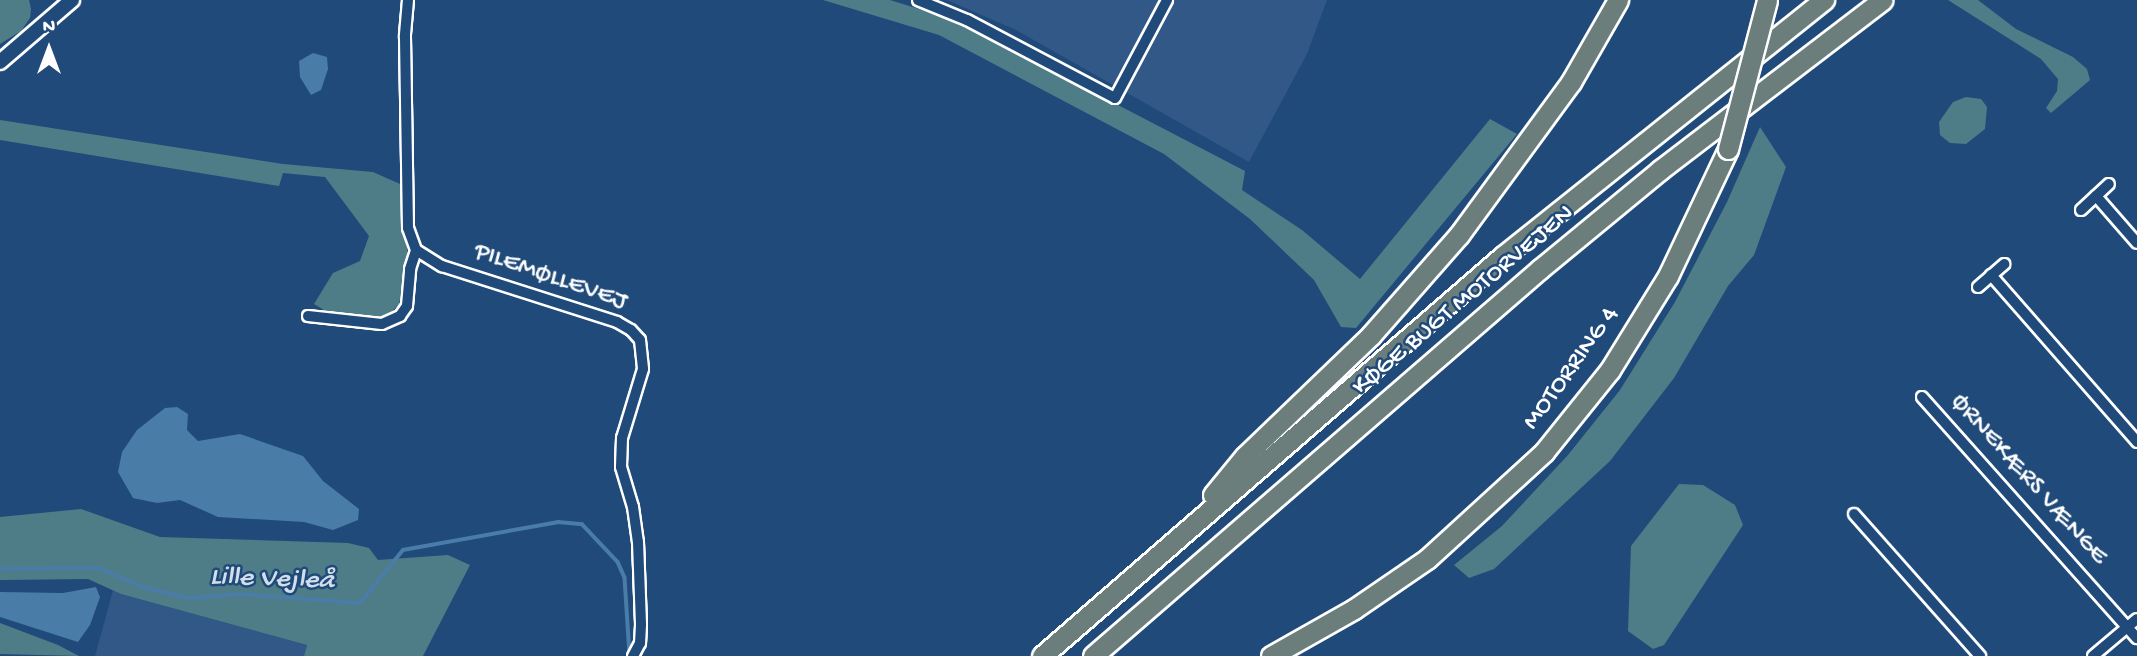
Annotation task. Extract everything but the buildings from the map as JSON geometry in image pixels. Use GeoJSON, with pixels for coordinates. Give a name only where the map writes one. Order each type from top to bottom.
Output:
{"type":"FeatureCollection","features":[{"type":"Feature","properties":{"kind":"highway"},"geometry":{"type":"LineString","coordinates":[[1182,533],[1245,456],[1371,335],[1459,235],[1571,82],[1618,0]]}},
{"type":"Feature","properties":{"kind":"highway","name":"MOTORRING 4"},"geometry":{"type":"LineString","coordinates":[[1271,656],[1354,609],[1427,559],[1544,452],[1610,370],[1668,276],[1728,149],[1767,0]]}},
{"type":"Feature","properties":{"kind":"highway","name":"KØGE BUGT MOTORVEJEN"},"geometry":{"type":"LineString","coordinates":[[1042,656],[1503,256],[1824,0]]}},
{"type":"Feature","properties":{"kind":"highway","name":"KØGE BUGT MOTORVEJEN"},"geometry":{"type":"LineString","coordinates":[[1093,656],[1540,269],[1660,170],[1882,0]]}},
{"type":"Feature","properties":{"kind":"street"},"geometry":{"type":"LineString","coordinates":[[0,62],[72,0]]}},
{"type":"Feature","properties":{"kind":"street"},"geometry":{"type":"LineString","coordinates":[[308,316],[382,324],[400,316],[407,306],[410,270],[416,250],[408,228],[405,37],[408,0]]}},
{"type":"Feature","properties":{"kind":"street"},"geometry":{"type":"LineString","coordinates":[[918,0],[967,20],[1115,98],[1167,0]]}},
{"type":"Feature","properties":{"kind":"street"},"geometry":{"type":"LineString","coordinates":[[2081,210],[2109,184]]}},
{"type":"Feature","properties":{"kind":"street"},"geometry":{"type":"LineString","coordinates":[[2096,196],[2137,243]]}},
{"type":"Feature","properties":{"kind":"street","name":"PILEMØLLEVEJ"},"geometry":{"type":"LineString","coordinates":[[416,250],[442,266],[617,322],[631,330],[640,340],[643,369],[622,438],[621,467],[638,542],[640,643],[633,656]]}},
{"type":"Feature","properties":{"kind":"street"},"geometry":{"type":"LineString","coordinates":[[1978,287],[2004,264]]}},
{"type":"Feature","properties":{"kind":"street"},"geometry":{"type":"LineString","coordinates":[[1991,275],[2137,442]]}},
{"type":"Feature","properties":{"kind":"street","name":"ØRNEKÆRS VÆNGE"},"geometry":{"type":"LineString","coordinates":[[1922,397],[2132,622],[2137,638]]}},
{"type":"Feature","properties":{"kind":"street"},"geometry":{"type":"LineString","coordinates":[[1854,514],[1980,656]]}},
{"type":"Feature","properties":{"kind":"street"},"geometry":{"type":"LineString","coordinates":[[2093,656],[2132,622]]}},
{"type":"Feature","properties":{"kind":"shaded area"},"geometry":{"type":"Polygon","coordinates":[[[947,0],[1327,0],[1307,54],[1249,162],[1016,30],[947,0]]]}},
{"type":"Feature","properties":{"kind":"shaded area"},"geometry":{"type":"Polygon","coordinates":[[[313,53],[327,57],[328,69],[321,90],[311,95],[300,77],[299,61],[313,53]]]}},
{"type":"Feature","properties":{"kind":"shaded area"},"geometry":{"type":"Polygon","coordinates":[[[177,407],[188,414],[187,430],[198,441],[240,434],[303,456],[323,481],[359,509],[358,520],[333,530],[304,522],[218,517],[180,500],[157,503],[133,498],[118,472],[122,452],[137,430],[165,408],[177,407]]]}},
{"type":"Feature","properties":{"kind":"shaded area"},"geometry":{"type":"Polygon","coordinates":[[[96,587],[100,597],[90,625],[78,642],[0,617],[0,592],[63,593],[96,587]]]}},
{"type":"Feature","properties":{"kind":"shaded area"},"geometry":{"type":"Polygon","coordinates":[[[113,590],[307,645],[304,656],[95,656],[113,590]]]}},
{"type":"Feature","properties":{"kind":"green space"},"geometry":{"type":"Polygon","coordinates":[[[0,0],[29,0],[31,9],[30,18],[21,31],[0,44],[0,0]]]}},
{"type":"Feature","properties":{"kind":"green space"},"geometry":{"type":"Polygon","coordinates":[[[823,0],[890,0],[932,13],[987,37],[1245,171],[1242,190],[1302,230],[1360,279],[1490,119],[1517,134],[1356,328],[1341,327],[1314,280],[1250,219],[1164,154],[939,35],[823,0]]]}},
{"type":"Feature","properties":{"kind":"green space"},"geometry":{"type":"Polygon","coordinates":[[[1948,0],[1978,0],[2016,29],[2073,57],[2087,69],[2090,80],[2051,113],[2046,108],[2057,91],[2058,79],[2041,59],[1948,0]]]}},
{"type":"Feature","properties":{"kind":"green space"},"geometry":{"type":"Polygon","coordinates":[[[1966,97],[1981,99],[1987,107],[1985,129],[1966,144],[1950,143],[1940,135],[1939,122],[1953,102],[1966,97]]]}},
{"type":"Feature","properties":{"kind":"green space"},"geometry":{"type":"Polygon","coordinates":[[[0,120],[283,164],[373,172],[400,184],[408,257],[399,304],[387,317],[329,313],[314,304],[333,273],[360,261],[369,236],[325,177],[283,173],[279,186],[0,140],[0,120]]]}},
{"type":"Feature","properties":{"kind":"green space"},"geometry":{"type":"Polygon","coordinates":[[[1760,127],[1786,167],[1754,255],[1728,286],[1674,378],[1610,461],[1494,569],[1469,578],[1454,565],[1502,526],[1568,455],[1620,390],[1675,302],[1727,202],[1760,127]]]}},
{"type":"Feature","properties":{"kind":"green space"},"geometry":{"type":"Polygon","coordinates":[[[1679,484],[1703,485],[1735,505],[1743,525],[1664,645],[1653,649],[1628,631],[1631,546],[1679,484]]]}},
{"type":"Feature","properties":{"kind":"green space"},"geometry":{"type":"Polygon","coordinates":[[[81,509],[160,537],[348,543],[369,548],[378,560],[448,555],[470,565],[423,656],[304,656],[307,645],[121,594],[88,579],[0,580],[0,517],[81,509]]]}},
{"type":"Feature","properties":{"kind":"green space"},"geometry":{"type":"Polygon","coordinates":[[[0,623],[58,645],[79,656],[0,654],[0,623]]]}},
{"type":"Feature","properties":{"kind":"waterway","name":"Lille Vejleå"},"geometry":{"type":"LineString","coordinates":[[0,569],[99,568],[143,587],[188,598],[242,594],[360,603],[403,550],[558,522],[582,524],[618,562],[625,578],[630,656]]}}]}
